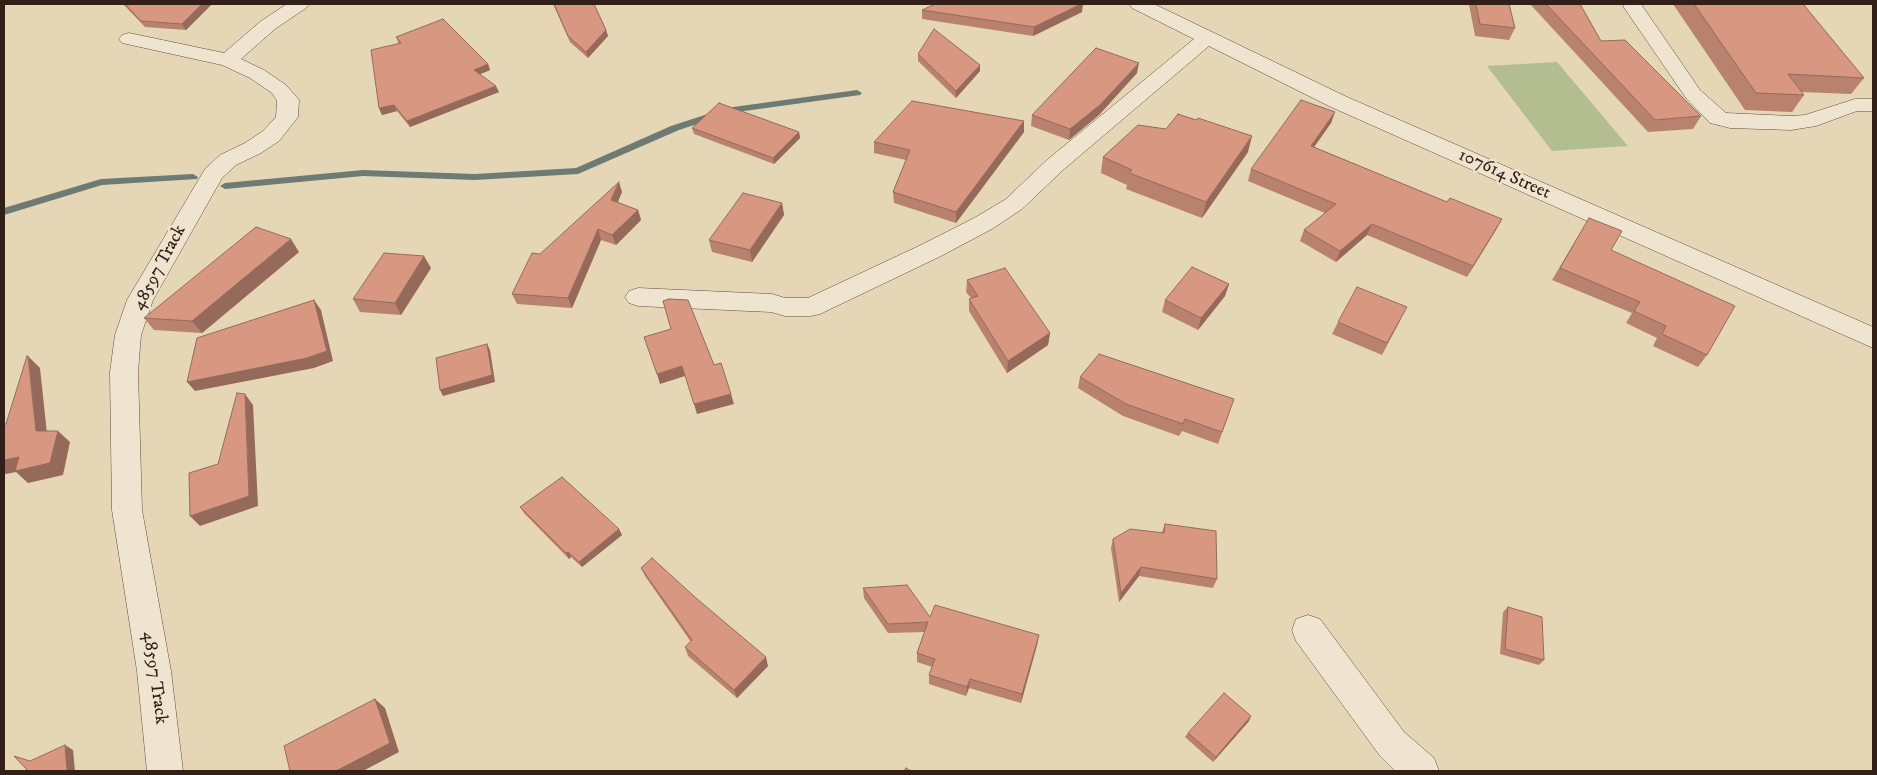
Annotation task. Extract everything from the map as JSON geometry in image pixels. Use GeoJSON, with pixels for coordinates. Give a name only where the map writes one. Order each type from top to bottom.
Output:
{"type":"FeatureCollection","features":[{"type":"Feature","properties":{"kind":"street"},"geometry":{"type":"LineString","coordinates":[[228,60],[268,25],[299,4]]}},
{"type":"Feature","properties":{"kind":"street","name":"107614 Street"},"geometry":{"type":"LineString","coordinates":[[1139,4],[1348,106],[1873,338]]}},
{"type":"Feature","properties":{"kind":"street"},"geometry":{"type":"LineString","coordinates":[[1634,6],[1693,94],[1718,118],[1730,121],[1808,121],[1855,105],[1873,105]]}},
{"type":"Feature","properties":{"kind":"street"},"geometry":{"type":"LineString","coordinates":[[638,297],[772,303],[785,307],[811,307],[930,251],[984,223],[1014,204],[1055,165],[1208,37]]}},
{"type":"Feature","properties":{"kind":"street","name":"48597 Track"},"geometry":{"type":"LineString","coordinates":[[129,39],[228,60],[257,74],[279,88],[288,100],[287,117],[271,136],[228,160],[213,174],[140,300],[128,335],[124,372],[126,510],[154,671],[165,771]]}},
{"type":"Feature","properties":{"kind":"street"},"geometry":{"type":"LineString","coordinates":[[1308,630],[1392,744],[1421,771]]}},
{"type":"Feature","properties":{"kind":"green space"},"geometry":{"type":"Polygon","coordinates":[[[1557,62],[1628,146],[1552,151],[1487,66],[1557,62]]]}},
{"type":"Feature","properties":{"kind":"building"},"geometry":{"type":"Polygon","coordinates":[[[125,4],[202,4],[182,24],[141,21],[125,4]]]}},
{"type":"Feature","properties":{"kind":"building"},"geometry":{"type":"Polygon","coordinates":[[[554,4],[594,4],[606,30],[586,52],[568,36],[554,4]]]}},
{"type":"Feature","properties":{"kind":"building"},"geometry":{"type":"Polygon","coordinates":[[[935,4],[1081,4],[1034,27],[922,10],[935,4]]]}},
{"type":"Feature","properties":{"kind":"building"},"geometry":{"type":"Polygon","coordinates":[[[1476,4],[1509,4],[1515,28],[1480,24],[1476,4]]]}},
{"type":"Feature","properties":{"kind":"building"},"geometry":{"type":"Polygon","coordinates":[[[1546,4],[1580,4],[1601,41],[1625,40],[1701,116],[1655,120],[1546,4]]]}},
{"type":"Feature","properties":{"kind":"building"},"geometry":{"type":"Polygon","coordinates":[[[1694,4],[1803,4],[1864,78],[1788,74],[1804,95],[1756,93],[1694,4]]]}},
{"type":"Feature","properties":{"kind":"building"},"geometry":{"type":"Polygon","coordinates":[[[443,19],[488,64],[474,70],[496,86],[407,121],[394,105],[379,108],[371,50],[401,43],[396,37],[443,19]]]}},
{"type":"Feature","properties":{"kind":"building"},"geometry":{"type":"Polygon","coordinates":[[[934,29],[980,65],[956,91],[918,54],[934,29]]]}},
{"type":"Feature","properties":{"kind":"building"},"geometry":{"type":"Polygon","coordinates":[[[1096,48],[1139,63],[1100,105],[1070,129],[1032,115],[1096,48]]]}},
{"type":"Feature","properties":{"kind":"building"},"geometry":{"type":"Polygon","coordinates":[[[1301,100],[1335,112],[1311,146],[1447,202],[1450,198],[1502,219],[1473,266],[1372,224],[1340,251],[1304,230],[1336,204],[1251,169],[1301,100]]]}},
{"type":"Feature","properties":{"kind":"building"},"geometry":{"type":"Polygon","coordinates":[[[912,101],[1024,121],[956,212],[893,192],[910,150],[874,142],[912,101]]]}},
{"type":"Feature","properties":{"kind":"building"},"geometry":{"type":"Polygon","coordinates":[[[719,103],[799,132],[773,158],[692,128],[719,103]]]}},
{"type":"Feature","properties":{"kind":"building"},"geometry":{"type":"Polygon","coordinates":[[[1178,114],[1196,120],[1198,118],[1252,136],[1206,202],[1129,173],[1132,170],[1103,157],[1138,125],[1166,129],[1178,114]]]}},
{"type":"Feature","properties":{"kind":"building"},"geometry":{"type":"Polygon","coordinates":[[[619,182],[611,200],[638,210],[612,235],[598,229],[568,298],[512,294],[532,253],[540,254],[619,182]]]}},
{"type":"Feature","properties":{"kind":"building"},"geometry":{"type":"Polygon","coordinates":[[[743,193],[782,203],[750,250],[709,240],[743,193]]]}},
{"type":"Feature","properties":{"kind":"building"},"geometry":{"type":"Polygon","coordinates":[[[1589,218],[1622,231],[1611,250],[1735,306],[1707,355],[1662,334],[1666,326],[1634,311],[1640,302],[1560,268],[1589,218]]]}},
{"type":"Feature","properties":{"kind":"building"},"geometry":{"type":"Polygon","coordinates":[[[256,227],[291,239],[192,321],[144,318],[256,227]]]}},
{"type":"Feature","properties":{"kind":"building"},"geometry":{"type":"Polygon","coordinates":[[[384,253],[424,256],[395,303],[353,299],[384,253]]]}},
{"type":"Feature","properties":{"kind":"building"},"geometry":{"type":"Polygon","coordinates":[[[1192,267],[1229,284],[1201,318],[1165,300],[1192,267]]]}},
{"type":"Feature","properties":{"kind":"building"},"geometry":{"type":"Polygon","coordinates":[[[1005,268],[1050,333],[1008,361],[969,299],[978,296],[967,280],[1005,268]]]}},
{"type":"Feature","properties":{"kind":"building"},"geometry":{"type":"Polygon","coordinates":[[[1357,287],[1407,307],[1387,343],[1338,322],[1357,287]]]}},
{"type":"Feature","properties":{"kind":"building"},"geometry":{"type":"Polygon","coordinates":[[[669,299],[688,300],[714,365],[721,363],[731,394],[694,404],[682,366],[657,374],[644,337],[671,329],[663,301],[669,299]]]}},
{"type":"Feature","properties":{"kind":"building"},"geometry":{"type":"Polygon","coordinates":[[[314,300],[327,351],[307,358],[187,382],[197,338],[314,300]]]}},
{"type":"Feature","properties":{"kind":"building"},"geometry":{"type":"Polygon","coordinates":[[[487,344],[492,375],[440,390],[436,358],[487,344]]]}},
{"type":"Feature","properties":{"kind":"building"},"geometry":{"type":"Polygon","coordinates":[[[1099,354],[1234,399],[1222,432],[1185,419],[1183,424],[1126,404],[1080,377],[1099,354]]]}},
{"type":"Feature","properties":{"kind":"building"},"geometry":{"type":"Polygon","coordinates":[[[27,356],[36,431],[58,431],[50,463],[15,471],[19,457],[4,460],[4,425],[6,424],[27,356]]]}},
{"type":"Feature","properties":{"kind":"building"},"geometry":{"type":"Polygon","coordinates":[[[237,393],[245,394],[249,496],[190,516],[189,473],[218,464],[237,393]]]}},
{"type":"Feature","properties":{"kind":"building"},"geometry":{"type":"Polygon","coordinates":[[[562,477],[619,529],[579,562],[568,552],[566,553],[520,507],[562,477]]]}},
{"type":"Feature","properties":{"kind":"building"},"geometry":{"type":"Polygon","coordinates":[[[1165,524],[1216,531],[1217,579],[1141,567],[1121,593],[1113,539],[1130,529],[1164,533],[1165,524]]]}},
{"type":"Feature","properties":{"kind":"building"},"geometry":{"type":"Polygon","coordinates":[[[652,558],[766,657],[734,690],[685,647],[692,640],[641,568],[652,558]]]}},
{"type":"Feature","properties":{"kind":"building"},"geometry":{"type":"Polygon","coordinates":[[[907,585],[930,617],[935,605],[1039,635],[1022,694],[970,679],[967,687],[929,675],[935,659],[917,653],[928,622],[888,624],[863,588],[907,585]]]}},
{"type":"Feature","properties":{"kind":"building"},"geometry":{"type":"Polygon","coordinates":[[[1508,607],[1542,617],[1544,660],[1505,649],[1508,607]]]}},
{"type":"Feature","properties":{"kind":"building"},"geometry":{"type":"Polygon","coordinates":[[[1224,693],[1251,716],[1216,757],[1188,733],[1224,693]]]}},
{"type":"Feature","properties":{"kind":"building"},"geometry":{"type":"Polygon","coordinates":[[[375,699],[390,743],[336,771],[290,771],[284,746],[375,699]]]}},
{"type":"Feature","properties":{"kind":"building"},"geometry":{"type":"Polygon","coordinates":[[[65,745],[67,771],[28,771],[14,756],[30,761],[65,745]]]}},
{"type":"Feature","properties":{"kind":"waterway"},"geometry":{"type":"LineString","coordinates":[[225,186],[363,173],[475,177],[578,171],[675,128],[729,110],[857,93]]}},
{"type":"Feature","properties":{"kind":"waterway"},"geometry":{"type":"LineString","coordinates":[[4,212],[101,182],[193,177]]}}]}
